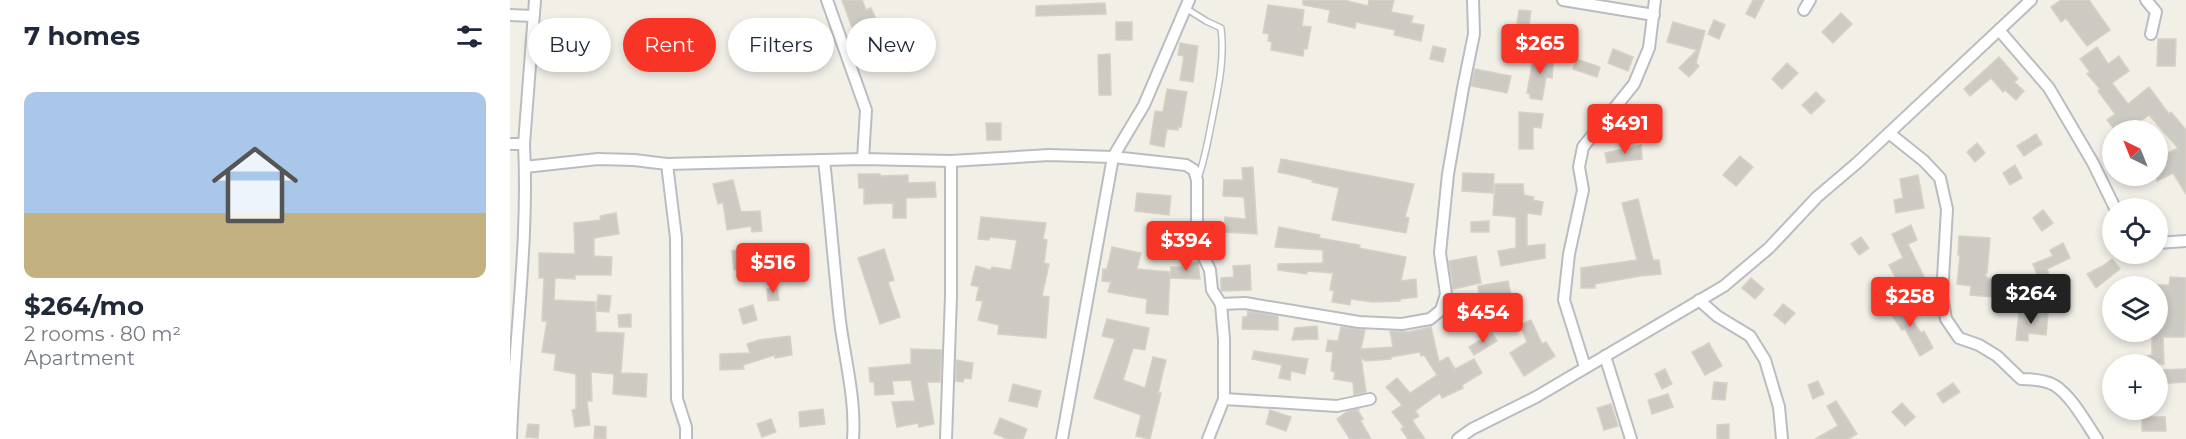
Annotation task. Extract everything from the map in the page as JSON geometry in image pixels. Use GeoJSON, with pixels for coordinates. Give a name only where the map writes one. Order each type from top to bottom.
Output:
{"type":"FeatureCollection","features":[{"type":"Feature","properties":{"kind":"street"},"geometry":{"type":"LineString","coordinates":[[511,439],[515,290],[525,167],[524,144],[534,0]]}},
{"type":"Feature","properties":{"kind":"street"},"geometry":{"type":"LineString","coordinates":[[828,0],[866,110],[863,159]]}},
{"type":"Feature","properties":{"kind":"street"},"geometry":{"type":"LineString","coordinates":[[1221,304],[1245,303],[1359,322],[1402,324],[1430,319],[1441,310],[1446,294],[1440,253],[1448,174],[1474,34],[1473,0]]}},
{"type":"Feature","properties":{"kind":"street"},"geometry":{"type":"LineString","coordinates":[[1566,0],[1654,15]]}},
{"type":"Feature","properties":{"kind":"street"},"geometry":{"type":"LineString","coordinates":[[1586,368],[1564,300],[1569,254],[1583,190],[1579,167],[1583,147],[1634,84],[1649,48],[1655,0]]}},
{"type":"Feature","properties":{"kind":"street"},"geometry":{"type":"LineString","coordinates":[[1804,10],[1810,0]]}},
{"type":"Feature","properties":{"kind":"street"},"geometry":{"type":"LineString","coordinates":[[1458,439],[1472,429],[1536,397],[1724,286],[1769,248],[1817,197],[2031,0]]}},
{"type":"Feature","properties":{"kind":"street"},"geometry":{"type":"LineString","coordinates":[[2146,0],[2156,12],[2151,34]]}},
{"type":"Feature","properties":{"kind":"street"},"geometry":{"type":"LineString","coordinates":[[1062,439],[1113,157],[1144,105],[1188,4]]}},
{"type":"Feature","properties":{"kind":"street"},"geometry":{"type":"LineString","coordinates":[[510,15],[533,16]]}},
{"type":"Feature","properties":{"kind":"street"},"geometry":{"type":"LineString","coordinates":[[1999,30],[2049,88],[2093,163],[2110,198]]}},
{"type":"Feature","properties":{"kind":"street"},"geometry":{"type":"LineString","coordinates":[[1889,133],[1924,161],[1940,178],[1947,208],[1942,296],[1946,319],[1959,338],[1979,345],[1997,356],[2021,379],[2032,379],[2054,385],[2072,402],[2097,439]]}},
{"type":"Feature","properties":{"kind":"street"},"geometry":{"type":"LineString","coordinates":[[510,144],[524,144]]}},
{"type":"Feature","properties":{"kind":"street"},"geometry":{"type":"LineString","coordinates":[[525,167],[598,159],[667,164],[863,159],[951,161],[1049,155],[1113,157],[1186,165],[1194,170],[1197,180],[1197,230],[1200,249],[1210,270],[1212,290],[1221,304],[1224,339],[1224,399],[1208,439]]}},
{"type":"Feature","properties":{"kind":"street"},"geometry":{"type":"LineString","coordinates":[[824,160],[840,322],[851,392],[853,439]]}},
{"type":"Feature","properties":{"kind":"street"},"geometry":{"type":"LineString","coordinates":[[946,439],[951,296],[951,161]]}},
{"type":"Feature","properties":{"kind":"street"},"geometry":{"type":"LineString","coordinates":[[667,164],[676,238],[677,399],[686,427],[686,439]]}},
{"type":"Feature","properties":{"kind":"street"},"geometry":{"type":"LineString","coordinates":[[2168,242],[2186,240]]}},
{"type":"Feature","properties":{"kind":"street"},"geometry":{"type":"LineString","coordinates":[[1700,300],[1717,316],[1749,336],[1765,360],[1779,407],[1782,439]]}},
{"type":"Feature","properties":{"kind":"street"},"geometry":{"type":"LineString","coordinates":[[1605,356],[1631,439]]}},
{"type":"Feature","properties":{"kind":"street"},"geometry":{"type":"LineString","coordinates":[[1224,399],[1337,406],[1370,399]]}},
{"type":"Feature","properties":{"kind":"lane"},"geometry":{"type":"LineString","coordinates":[[1188,4],[1206,21],[1221,28],[1224,48],[1207,143],[1197,180]]}},
{"type":"Feature","properties":{"kind":"building"},"geometry":{"type":"Polygon","coordinates":[[[842,0],[862,0],[866,10],[871,8],[876,18],[849,18],[842,0]]]}},
{"type":"Feature","properties":{"kind":"building"},"geometry":{"type":"Polygon","coordinates":[[[1303,0],[1344,0],[1368,6],[1369,0],[1394,0],[1391,12],[1413,16],[1411,23],[1424,25],[1421,41],[1394,35],[1395,30],[1356,22],[1355,28],[1328,22],[1330,10],[1303,5],[1303,0]]]}},
{"type":"Feature","properties":{"kind":"building"},"geometry":{"type":"Polygon","coordinates":[[[1753,0],[1764,0],[1755,18],[1746,14],[1753,0]]]}},
{"type":"Feature","properties":{"kind":"building"},"geometry":{"type":"Polygon","coordinates":[[[2061,0],[2089,0],[2110,30],[2087,46],[2066,18],[2061,22],[2051,7],[2061,0]]]}},
{"type":"Feature","properties":{"kind":"building"},"geometry":{"type":"Polygon","coordinates":[[[1105,3],[1106,14],[1036,16],[1036,6],[1105,3]]]}},
{"type":"Feature","properties":{"kind":"building"},"geometry":{"type":"Polygon","coordinates":[[[1268,5],[1304,10],[1302,26],[1311,27],[1307,49],[1304,48],[1303,56],[1271,50],[1272,42],[1268,41],[1269,34],[1263,33],[1268,5]]]}},
{"type":"Feature","properties":{"kind":"building"},"geometry":{"type":"Polygon","coordinates":[[[1519,10],[1531,11],[1529,25],[1517,23],[1519,10]]]}},
{"type":"Feature","properties":{"kind":"building"},"geometry":{"type":"Polygon","coordinates":[[[1841,13],[1852,24],[1833,43],[1822,32],[1841,13]]]}},
{"type":"Feature","properties":{"kind":"building"},"geometry":{"type":"Polygon","coordinates":[[[1714,20],[1725,25],[1719,39],[1708,34],[1714,20]]]}},
{"type":"Feature","properties":{"kind":"building"},"geometry":{"type":"Polygon","coordinates":[[[1116,22],[1132,22],[1132,40],[1116,40],[1116,22]]]}},
{"type":"Feature","properties":{"kind":"building"},"geometry":{"type":"Polygon","coordinates":[[[1673,22],[1705,31],[1696,63],[1699,66],[1689,77],[1679,68],[1697,50],[1667,42],[1673,22]]]}},
{"type":"Feature","properties":{"kind":"building"},"geometry":{"type":"Polygon","coordinates":[[[2158,39],[2176,39],[2175,66],[2157,66],[2158,39]]]}},
{"type":"Feature","properties":{"kind":"building"},"geometry":{"type":"Polygon","coordinates":[[[1180,43],[1198,46],[1193,82],[1180,80],[1184,56],[1178,55],[1180,43]]]}},
{"type":"Feature","properties":{"kind":"building"},"geometry":{"type":"Polygon","coordinates":[[[1433,46],[1446,49],[1443,62],[1430,59],[1433,46]]]}},
{"type":"Feature","properties":{"kind":"building"},"geometry":{"type":"Polygon","coordinates":[[[2097,47],[2108,64],[2119,56],[2129,71],[2112,83],[2128,104],[2149,87],[2169,114],[2171,112],[2186,130],[2186,194],[2173,173],[2168,176],[2168,153],[2178,148],[2168,137],[2168,120],[2153,120],[2149,115],[2142,120],[2107,120],[2115,114],[2098,91],[2100,89],[2087,74],[2090,72],[2080,59],[2097,47]]]}},
{"type":"Feature","properties":{"kind":"building"},"geometry":{"type":"Polygon","coordinates":[[[1613,49],[1633,57],[1628,71],[1608,63],[1613,49]]]}},
{"type":"Feature","properties":{"kind":"building"},"geometry":{"type":"Polygon","coordinates":[[[1110,54],[1111,95],[1099,95],[1098,55],[1110,54]]]}},
{"type":"Feature","properties":{"kind":"building"},"geometry":{"type":"Polygon","coordinates":[[[1534,54],[1554,56],[1552,78],[1546,77],[1542,100],[1530,98],[1530,94],[1527,93],[1534,54]]]}},
{"type":"Feature","properties":{"kind":"building"},"geometry":{"type":"Polygon","coordinates":[[[1999,57],[2018,79],[2014,82],[2024,91],[2016,100],[2005,90],[2003,92],[1991,78],[1970,96],[1964,89],[1999,57]]]}},
{"type":"Feature","properties":{"kind":"building"},"geometry":{"type":"Polygon","coordinates":[[[1576,59],[1600,67],[1597,77],[1573,69],[1576,59]]]}},
{"type":"Feature","properties":{"kind":"building"},"geometry":{"type":"Polygon","coordinates":[[[1787,63],[1798,73],[1782,89],[1772,79],[1787,63]]]}},
{"type":"Feature","properties":{"kind":"building"},"geometry":{"type":"Polygon","coordinates":[[[1475,69],[1511,76],[1507,93],[1471,86],[1475,69]]]}},
{"type":"Feature","properties":{"kind":"building"},"geometry":{"type":"Polygon","coordinates":[[[1167,89],[1187,92],[1181,127],[1178,127],[1178,130],[1167,129],[1164,147],[1150,144],[1155,111],[1163,112],[1167,89]]]}},
{"type":"Feature","properties":{"kind":"building"},"geometry":{"type":"Polygon","coordinates":[[[1816,92],[1825,101],[1811,114],[1802,105],[1816,92]]]}},
{"type":"Feature","properties":{"kind":"building"},"geometry":{"type":"Polygon","coordinates":[[[1519,112],[1543,114],[1541,128],[1533,127],[1533,149],[1519,149],[1519,112]]]}},
{"type":"Feature","properties":{"kind":"building"},"geometry":{"type":"Polygon","coordinates":[[[986,123],[1001,123],[1001,140],[987,140],[986,123]]]}},
{"type":"Feature","properties":{"kind":"building"},"geometry":{"type":"Polygon","coordinates":[[[1640,128],[1644,140],[1633,144],[1629,132],[1640,128]]]}},
{"type":"Feature","properties":{"kind":"building"},"geometry":{"type":"Polygon","coordinates":[[[2036,134],[2042,144],[2024,156],[2017,146],[2036,134]]]}},
{"type":"Feature","properties":{"kind":"building"},"geometry":{"type":"Polygon","coordinates":[[[1977,143],[1985,153],[1975,162],[1967,152],[1977,143]]]}},
{"type":"Feature","properties":{"kind":"building"},"geometry":{"type":"Polygon","coordinates":[[[1641,145],[1642,159],[1607,163],[1605,153],[1641,145]]]}},
{"type":"Feature","properties":{"kind":"building"},"geometry":{"type":"Polygon","coordinates":[[[1740,156],[1753,167],[1736,186],[1723,175],[1740,156]]]}},
{"type":"Feature","properties":{"kind":"building"},"geometry":{"type":"Polygon","coordinates":[[[1281,159],[1414,184],[1405,217],[1409,218],[1406,233],[1332,220],[1339,188],[1278,172],[1281,159]]]}},
{"type":"Feature","properties":{"kind":"building"},"geometry":{"type":"Polygon","coordinates":[[[2015,165],[2022,178],[2010,185],[2003,173],[2015,165]]]}},
{"type":"Feature","properties":{"kind":"building"},"geometry":{"type":"Polygon","coordinates":[[[1253,167],[1257,234],[1224,232],[1225,217],[1246,219],[1244,197],[1223,196],[1224,180],[1243,180],[1242,168],[1253,167]]]}},
{"type":"Feature","properties":{"kind":"building"},"geometry":{"type":"Polygon","coordinates":[[[1463,173],[1494,174],[1493,193],[1462,191],[1463,173]]]}},
{"type":"Feature","properties":{"kind":"building"},"geometry":{"type":"Polygon","coordinates":[[[858,174],[908,175],[908,183],[935,182],[936,197],[906,198],[906,218],[893,218],[893,203],[864,204],[864,188],[859,188],[858,174]]]}},
{"type":"Feature","properties":{"kind":"building"},"geometry":{"type":"Polygon","coordinates":[[[1918,175],[1924,208],[1896,213],[1894,200],[1903,198],[1900,179],[1918,175]]]}},
{"type":"Feature","properties":{"kind":"building"},"geometry":{"type":"Polygon","coordinates":[[[733,180],[741,212],[760,211],[762,231],[752,232],[751,226],[727,230],[723,202],[718,204],[713,184],[733,180]]]}},
{"type":"Feature","properties":{"kind":"building"},"geometry":{"type":"Polygon","coordinates":[[[1495,184],[1523,184],[1524,195],[1543,202],[1541,215],[1527,213],[1527,246],[1545,244],[1545,258],[1501,266],[1498,251],[1516,248],[1516,217],[1493,215],[1495,184]]]}},
{"type":"Feature","properties":{"kind":"building"},"geometry":{"type":"Polygon","coordinates":[[[1137,193],[1171,196],[1169,215],[1135,211],[1137,193]]]}},
{"type":"Feature","properties":{"kind":"building"},"geometry":{"type":"Polygon","coordinates":[[[1638,199],[1653,260],[1659,260],[1661,274],[1595,284],[1595,288],[1581,288],[1581,268],[1637,260],[1622,203],[1638,199]]]}},
{"type":"Feature","properties":{"kind":"building"},"geometry":{"type":"Polygon","coordinates":[[[2043,210],[2053,223],[2042,231],[2033,218],[2043,210]]]}},
{"type":"Feature","properties":{"kind":"building"},"geometry":{"type":"Polygon","coordinates":[[[616,213],[619,234],[594,238],[594,256],[612,257],[611,275],[575,275],[575,279],[555,278],[554,300],[595,302],[596,332],[624,333],[621,373],[647,374],[646,397],[613,394],[614,374],[591,372],[592,401],[587,401],[590,425],[575,427],[572,410],[576,409],[576,374],[554,370],[556,354],[542,352],[547,321],[542,321],[544,278],[539,278],[539,253],[575,254],[574,223],[601,220],[600,216],[616,213]]]}},
{"type":"Feature","properties":{"kind":"building"},"geometry":{"type":"Polygon","coordinates":[[[981,217],[1046,223],[1043,239],[1047,240],[1044,263],[1049,264],[1042,296],[1049,297],[1046,338],[998,334],[999,325],[978,320],[983,301],[976,300],[979,287],[971,285],[976,266],[991,270],[992,267],[1011,270],[1017,240],[990,237],[989,240],[978,239],[981,217]]]}},
{"type":"Feature","properties":{"kind":"building"},"geometry":{"type":"Polygon","coordinates":[[[1489,221],[1489,232],[1471,232],[1471,222],[1489,221]]]}},
{"type":"Feature","properties":{"kind":"building"},"geometry":{"type":"Polygon","coordinates":[[[1911,225],[1917,240],[1908,244],[1926,281],[1903,292],[1889,265],[1903,258],[1892,234],[1911,225]]]}},
{"type":"Feature","properties":{"kind":"building"},"geometry":{"type":"Polygon","coordinates":[[[1279,227],[1320,235],[1319,238],[1360,245],[1359,248],[1406,257],[1401,281],[1416,279],[1417,297],[1400,299],[1400,301],[1372,302],[1351,299],[1350,305],[1332,302],[1334,291],[1330,290],[1333,273],[1307,271],[1307,274],[1278,270],[1278,264],[1323,263],[1323,250],[1275,247],[1279,227]]]}},
{"type":"Feature","properties":{"kind":"building"},"geometry":{"type":"Polygon","coordinates":[[[1959,236],[1990,238],[1985,275],[1988,279],[1995,276],[1993,297],[1970,295],[1971,286],[1957,284],[1959,236]]]}},
{"type":"Feature","properties":{"kind":"building"},"geometry":{"type":"Polygon","coordinates":[[[1861,237],[1869,248],[1859,255],[1851,244],[1861,237]]]}},
{"type":"Feature","properties":{"kind":"building"},"geometry":{"type":"Polygon","coordinates":[[[2063,243],[2070,258],[2047,269],[2051,281],[2041,285],[2033,264],[2053,256],[2050,250],[2063,243]]]}},
{"type":"Feature","properties":{"kind":"building"},"geometry":{"type":"Polygon","coordinates":[[[788,245],[792,276],[772,280],[768,265],[734,270],[732,251],[748,249],[749,253],[788,245]]]}},
{"type":"Feature","properties":{"kind":"building"},"geometry":{"type":"Polygon","coordinates":[[[1112,247],[1141,253],[1137,269],[1170,272],[1168,315],[1146,313],[1147,299],[1108,292],[1111,282],[1102,281],[1103,269],[1107,269],[1112,247]]]}},
{"type":"Feature","properties":{"kind":"building"},"geometry":{"type":"Polygon","coordinates":[[[884,249],[894,280],[888,282],[900,317],[880,324],[858,258],[884,249]]]}},
{"type":"Feature","properties":{"kind":"building"},"geometry":{"type":"Polygon","coordinates":[[[1476,256],[1481,283],[1453,289],[1449,261],[1476,256]]]}},
{"type":"Feature","properties":{"kind":"building"},"geometry":{"type":"Polygon","coordinates":[[[1198,262],[1200,279],[1170,278],[1171,267],[1187,267],[1187,263],[1198,262]]]}},
{"type":"Feature","properties":{"kind":"building"},"geometry":{"type":"Polygon","coordinates":[[[2105,264],[2116,264],[2120,269],[2111,276],[2102,276],[2102,283],[2096,288],[2087,274],[2105,264]]]}},
{"type":"Feature","properties":{"kind":"building"},"geometry":{"type":"Polygon","coordinates":[[[1250,265],[1251,290],[1221,291],[1221,278],[1234,277],[1233,266],[1250,265]]]}},
{"type":"Feature","properties":{"kind":"building"},"geometry":{"type":"Polygon","coordinates":[[[2170,277],[2186,278],[2185,337],[2168,337],[2170,277]]]}},
{"type":"Feature","properties":{"kind":"building"},"geometry":{"type":"Polygon","coordinates":[[[1751,278],[1764,289],[1755,299],[1742,288],[1751,278]]]}},
{"type":"Feature","properties":{"kind":"building"},"geometry":{"type":"Polygon","coordinates":[[[1508,281],[1512,301],[1497,305],[1497,307],[1481,309],[1478,286],[1508,281]]]}},
{"type":"Feature","properties":{"kind":"building"},"geometry":{"type":"Polygon","coordinates":[[[777,287],[779,300],[768,301],[767,289],[777,287]]]}},
{"type":"Feature","properties":{"kind":"building"},"geometry":{"type":"Polygon","coordinates":[[[598,295],[611,296],[609,312],[596,311],[598,295]]]}},
{"type":"Feature","properties":{"kind":"building"},"geometry":{"type":"Polygon","coordinates":[[[1899,300],[1921,333],[1924,331],[1933,348],[1920,356],[1905,329],[1902,330],[1887,308],[1899,300]]]}},
{"type":"Feature","properties":{"kind":"building"},"geometry":{"type":"Polygon","coordinates":[[[1783,304],[1795,313],[1785,324],[1774,315],[1783,304]]]}},
{"type":"Feature","properties":{"kind":"building"},"geometry":{"type":"Polygon","coordinates":[[[753,305],[757,320],[743,324],[739,309],[753,305]]]}},
{"type":"Feature","properties":{"kind":"building"},"geometry":{"type":"Polygon","coordinates":[[[1248,311],[1278,316],[1278,330],[1242,329],[1243,317],[1247,317],[1248,311]]]}},
{"type":"Feature","properties":{"kind":"building"},"geometry":{"type":"Polygon","coordinates":[[[2019,312],[2048,314],[2046,335],[2028,333],[2028,341],[2016,340],[2019,312]]]}},
{"type":"Feature","properties":{"kind":"building"},"geometry":{"type":"Polygon","coordinates":[[[631,314],[631,327],[619,327],[618,315],[631,314]]]}},
{"type":"Feature","properties":{"kind":"building"},"geometry":{"type":"Polygon","coordinates":[[[1107,319],[1149,328],[1145,350],[1133,348],[1123,380],[1145,388],[1153,357],[1166,360],[1150,439],[1136,436],[1141,415],[1094,398],[1115,339],[1102,336],[1107,319]]]}},
{"type":"Feature","properties":{"kind":"building"},"geometry":{"type":"Polygon","coordinates":[[[1531,320],[1542,344],[1546,342],[1555,356],[1524,376],[1510,353],[1527,342],[1520,325],[1531,320]]]}},
{"type":"Feature","properties":{"kind":"building"},"geometry":{"type":"Polygon","coordinates":[[[1317,326],[1318,339],[1292,340],[1295,328],[1317,326]]]}},
{"type":"Feature","properties":{"kind":"building"},"geometry":{"type":"Polygon","coordinates":[[[1341,327],[1365,330],[1361,349],[1393,347],[1390,331],[1408,332],[1431,327],[1439,362],[1448,357],[1455,369],[1474,359],[1482,373],[1462,385],[1463,388],[1442,398],[1440,393],[1415,411],[1419,416],[1412,420],[1425,439],[1408,439],[1401,429],[1404,427],[1392,412],[1402,405],[1386,387],[1397,378],[1410,393],[1437,375],[1420,352],[1391,357],[1391,359],[1365,361],[1361,357],[1366,392],[1354,395],[1353,382],[1334,379],[1335,372],[1331,371],[1333,352],[1326,351],[1328,340],[1338,341],[1341,327]]]}},
{"type":"Feature","properties":{"kind":"building"},"geometry":{"type":"Polygon","coordinates":[[[1492,333],[1497,341],[1474,355],[1469,347],[1492,333]]]}},
{"type":"Feature","properties":{"kind":"building"},"geometry":{"type":"Polygon","coordinates":[[[790,336],[792,355],[775,358],[775,355],[743,365],[744,369],[720,370],[720,354],[750,353],[747,344],[790,336]]]}},
{"type":"Feature","properties":{"kind":"building"},"geometry":{"type":"Polygon","coordinates":[[[2152,342],[2163,342],[2164,354],[2152,354],[2152,342]]]}},
{"type":"Feature","properties":{"kind":"building"},"geometry":{"type":"Polygon","coordinates":[[[1709,343],[1722,366],[1705,375],[1692,352],[1709,343]]]}},
{"type":"Feature","properties":{"kind":"building"},"geometry":{"type":"Polygon","coordinates":[[[911,349],[942,350],[940,382],[927,382],[934,424],[919,427],[918,423],[897,427],[892,402],[915,401],[911,380],[892,381],[894,394],[875,395],[874,382],[870,382],[869,368],[911,364],[911,349]]]}},
{"type":"Feature","properties":{"kind":"building"},"geometry":{"type":"Polygon","coordinates":[[[1254,351],[1308,359],[1305,374],[1291,371],[1290,380],[1279,378],[1282,365],[1252,359],[1254,351]]]}},
{"type":"Feature","properties":{"kind":"building"},"geometry":{"type":"Polygon","coordinates":[[[956,360],[973,363],[971,379],[964,378],[963,382],[956,381],[956,360]]]}},
{"type":"Feature","properties":{"kind":"building"},"geometry":{"type":"Polygon","coordinates":[[[1665,369],[1672,384],[1662,389],[1655,374],[1665,369]]]}},
{"type":"Feature","properties":{"kind":"building"},"geometry":{"type":"Polygon","coordinates":[[[2186,369],[2186,382],[2168,383],[2168,370],[2186,369]]]}},
{"type":"Feature","properties":{"kind":"building"},"geometry":{"type":"Polygon","coordinates":[[[1818,381],[1824,394],[1813,399],[1808,385],[1818,381]]]}},
{"type":"Feature","properties":{"kind":"building"},"geometry":{"type":"Polygon","coordinates":[[[1714,382],[1727,383],[1725,400],[1712,399],[1714,382]]]}},
{"type":"Feature","properties":{"kind":"building"},"geometry":{"type":"Polygon","coordinates":[[[1953,383],[1960,392],[1943,403],[1937,394],[1953,383]]]}},
{"type":"Feature","properties":{"kind":"building"},"geometry":{"type":"Polygon","coordinates":[[[1013,384],[1041,391],[1037,407],[1009,401],[1013,384]]]}},
{"type":"Feature","properties":{"kind":"building"},"geometry":{"type":"Polygon","coordinates":[[[1668,394],[1673,407],[1652,414],[1648,400],[1668,394]]]}},
{"type":"Feature","properties":{"kind":"building"},"geometry":{"type":"Polygon","coordinates":[[[1836,401],[1857,434],[1848,439],[1815,439],[1838,426],[1827,406],[1836,401]]]}},
{"type":"Feature","properties":{"kind":"building"},"geometry":{"type":"Polygon","coordinates":[[[1902,403],[1915,417],[1905,426],[1892,412],[1902,403]]]}},
{"type":"Feature","properties":{"kind":"building"},"geometry":{"type":"Polygon","coordinates":[[[1611,404],[1618,426],[1604,430],[1597,408],[1611,404]]]}},
{"type":"Feature","properties":{"kind":"building"},"geometry":{"type":"Polygon","coordinates":[[[823,409],[825,424],[800,427],[799,412],[823,409]]]}},
{"type":"Feature","properties":{"kind":"building"},"geometry":{"type":"Polygon","coordinates":[[[1359,409],[1363,419],[1360,420],[1371,439],[1350,439],[1337,419],[1348,411],[1359,409]]]}},
{"type":"Feature","properties":{"kind":"building"},"geometry":{"type":"Polygon","coordinates":[[[1270,410],[1291,417],[1286,431],[1266,424],[1270,410]]]}},
{"type":"Feature","properties":{"kind":"building"},"geometry":{"type":"Polygon","coordinates":[[[1000,418],[1027,429],[1023,439],[1007,439],[994,433],[1000,418]]]}},
{"type":"Feature","properties":{"kind":"building"},"geometry":{"type":"Polygon","coordinates":[[[771,419],[776,432],[762,437],[757,424],[771,419]]]}},
{"type":"Feature","properties":{"kind":"building"},"geometry":{"type":"Polygon","coordinates":[[[2142,420],[2165,420],[2166,431],[2142,431],[2142,420]]]}},
{"type":"Feature","properties":{"kind":"building"},"geometry":{"type":"Polygon","coordinates":[[[528,424],[539,425],[538,438],[526,437],[528,424]]]}},
{"type":"Feature","properties":{"kind":"building"},"geometry":{"type":"Polygon","coordinates":[[[1729,424],[1729,439],[1717,439],[1717,425],[1729,424]]]}},
{"type":"Feature","properties":{"kind":"building"},"geometry":{"type":"Polygon","coordinates":[[[595,426],[606,427],[606,439],[594,439],[595,426]]]}}]}
